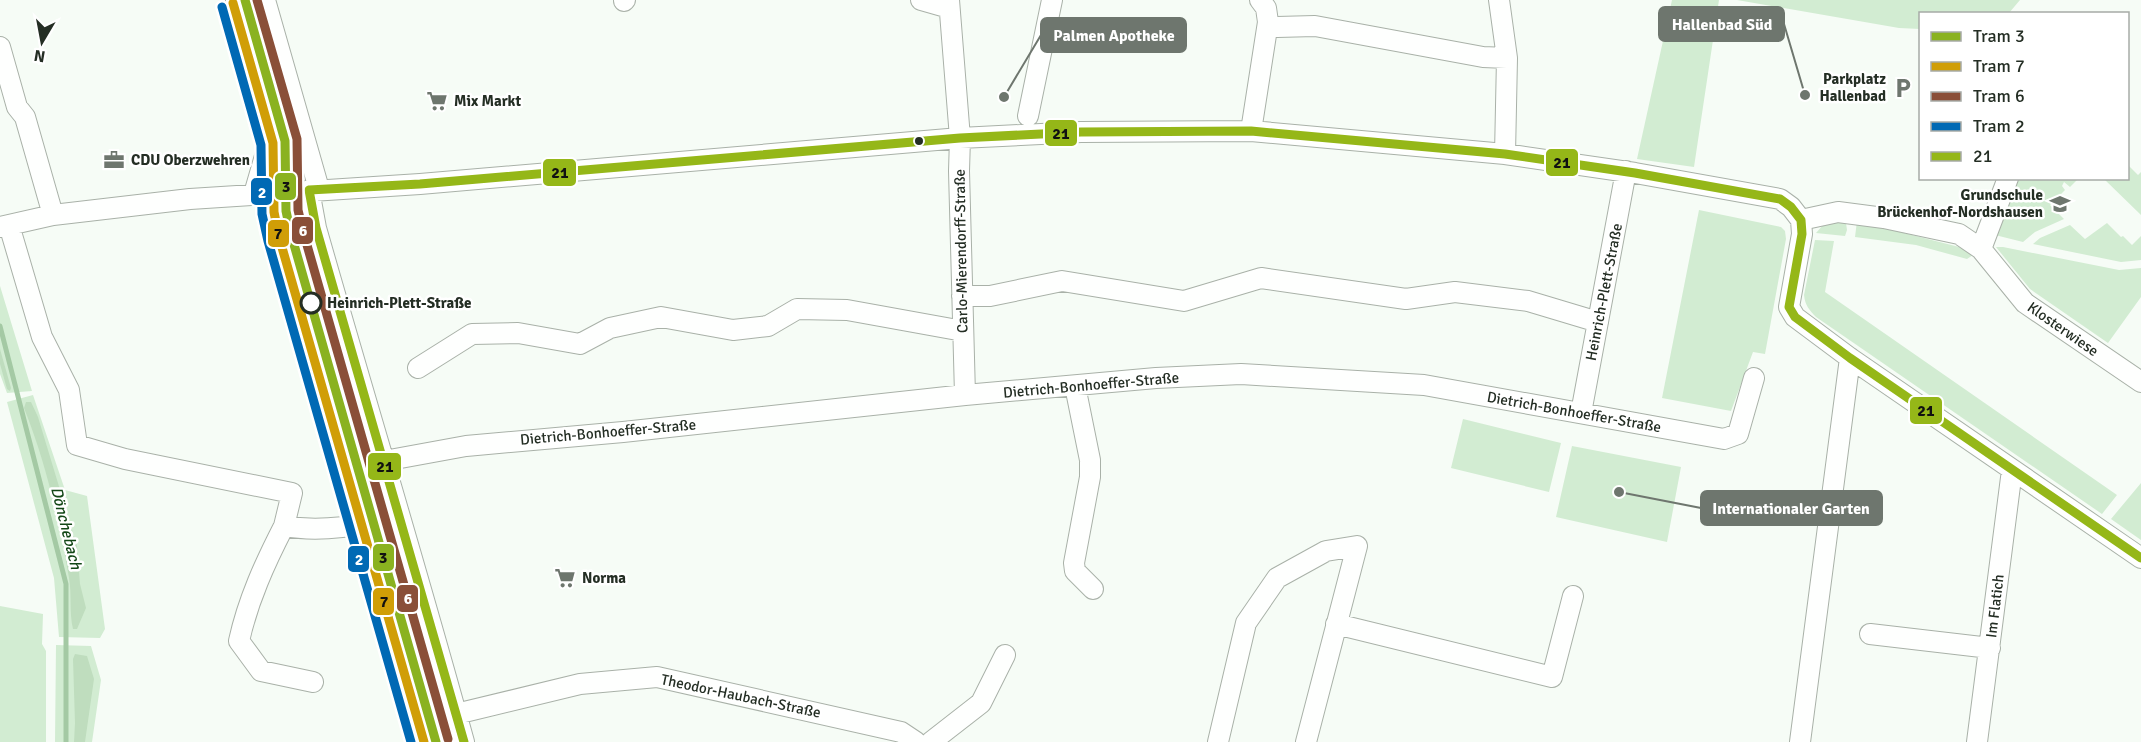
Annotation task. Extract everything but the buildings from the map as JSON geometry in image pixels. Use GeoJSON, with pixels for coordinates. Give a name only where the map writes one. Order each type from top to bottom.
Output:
{"type":"FeatureCollection","features":[{"type":"Feature","properties":{"kind":"street"},"geometry":{"type":"LineString","coordinates":[[236,0],[272,125],[254,194]]}},
{"type":"Feature","properties":{"kind":"street"},"geometry":{"type":"LineString","coordinates":[[265,0],[314,189],[316,228],[436,638],[464,742]]}},
{"type":"Feature","properties":{"kind":"street"},"geometry":{"type":"LineString","coordinates":[[921,0],[949,4]]}},
{"type":"Feature","properties":{"kind":"street"},"geometry":{"type":"LineString","coordinates":[[1028,116],[1052,0]]}},
{"type":"Feature","properties":{"kind":"street"},"geometry":{"type":"LineString","coordinates":[[1251,132],[1268,26],[1266,8],[1260,0]]}},
{"type":"Feature","properties":{"kind":"street"},"geometry":{"type":"LineString","coordinates":[[1499,0],[1507,58],[1505,154]]}},
{"type":"Feature","properties":{"kind":"street","name":"Carlo-Mierendorff-Straße"},"geometry":{"type":"LineString","coordinates":[[949,4],[960,138],[965,395]]}},
{"type":"Feature","properties":{"kind":"street"},"geometry":{"type":"LineString","coordinates":[[1268,26],[1315,26],[1483,57],[1507,58]]}},
{"type":"Feature","properties":{"kind":"street"},"geometry":{"type":"LineString","coordinates":[[0,47],[17,107],[25,117],[53,215]]}},
{"type":"Feature","properties":{"kind":"street"},"geometry":{"type":"LineString","coordinates":[[314,682],[261,671],[239,641],[253,592],[284,526],[292,493],[125,459],[77,445],[69,390],[42,337],[5,226],[53,215],[190,199],[431,183],[960,138],[1081,132],[1251,132],[1505,154],[1626,171],[1780,199],[1791,207],[1801,220],[1802,234],[1789,307],[1795,317],[1850,358],[2141,558]]}},
{"type":"Feature","properties":{"kind":"street","name":"Heinrich-Plett-Straße"},"geometry":{"type":"LineString","coordinates":[[1581,412],[1626,171]]}},
{"type":"Feature","properties":{"kind":"street"},"geometry":{"type":"LineString","coordinates":[[1981,249],[2007,180]]}},
{"type":"Feature","properties":{"kind":"street","name":"Klosterwiese"},"geometry":{"type":"LineString","coordinates":[[1801,220],[1838,213],[1884,218],[1959,234],[1981,249],[2025,303],[2141,382]]}},
{"type":"Feature","properties":{"kind":"street"},"geometry":{"type":"LineString","coordinates":[[962,296],[990,296],[1062,281],[1184,301],[1261,278],[1406,299],[1455,292],[1476,294],[1528,301],[1598,322]]}},
{"type":"Feature","properties":{"kind":"street"},"geometry":{"type":"LineString","coordinates":[[418,368],[472,334],[518,333],[580,344],[610,328],[661,317],[733,330],[768,326],[797,309],[847,310],[963,332]]}},
{"type":"Feature","properties":{"kind":"street"},"geometry":{"type":"LineString","coordinates":[[1800,742],[1850,358]]}},
{"type":"Feature","properties":{"kind":"street","name":"Dietrich-Bonhoeffer-Straße"},"geometry":{"type":"LineString","coordinates":[[384,461],[466,446],[623,432],[965,395],[1156,378],[1241,374],[1424,385],[1724,439],[1738,434],[1754,378]]}},
{"type":"Feature","properties":{"kind":"street"},"geometry":{"type":"LineString","coordinates":[[1075,386],[1090,468],[1074,563],[1075,571],[1093,589]]}},
{"type":"Feature","properties":{"kind":"street","name":"Im Flatich"},"geometry":{"type":"LineString","coordinates":[[1977,742],[2012,470]]}},
{"type":"Feature","properties":{"kind":"street"},"geometry":{"type":"LineString","coordinates":[[284,526],[297,528],[353,526],[399,517]]}},
{"type":"Feature","properties":{"kind":"street"},"geometry":{"type":"LineString","coordinates":[[1218,742],[1246,623],[1277,578],[1326,551],[1357,546],[1306,742]]}},
{"type":"Feature","properties":{"kind":"street"},"geometry":{"type":"LineString","coordinates":[[1336,624],[1552,677],[1573,596]]}},
{"type":"Feature","properties":{"kind":"street"},"geometry":{"type":"LineString","coordinates":[[1870,634],[1990,648]]}},
{"type":"Feature","properties":{"kind":"street"},"geometry":{"type":"LineString","coordinates":[[931,742],[981,703],[1005,655]]}},
{"type":"Feature","properties":{"kind":"street","name":"Theodor-Haubach-Straße"},"geometry":{"type":"LineString","coordinates":[[456,714],[580,684],[657,677],[901,732],[916,742]]}},
{"type":"Feature","properties":{"kind":"green space"},"geometry":{"type":"Polygon","coordinates":[[[1672,0],[1719,0],[1694,167],[1637,159],[1672,0]]]}},
{"type":"Feature","properties":{"kind":"green space"},"geometry":{"type":"Polygon","coordinates":[[[1737,0],[2020,0],[2010,12],[1919,12],[1919,29],[1899,28],[1737,0]]]}},
{"type":"Feature","properties":{"kind":"green space"},"geometry":{"type":"Polygon","coordinates":[[[2129,166],[2138,175],[2141,172],[2141,215],[2105,180],[2129,180],[2129,166]]]}},
{"type":"Feature","properties":{"kind":"green space"},"geometry":{"type":"Polygon","coordinates":[[[2017,180],[2077,180],[2070,187],[2064,182],[2062,186],[2065,190],[2050,205],[2064,219],[2035,232],[2023,242],[1995,235],[2017,180]]]}},
{"type":"Feature","properties":{"kind":"green space"},"geometry":{"type":"Polygon","coordinates":[[[1699,210],[1781,227],[1785,231],[1786,239],[1765,354],[1753,352],[1731,411],[1662,398],[1699,210]]]}},
{"type":"Feature","properties":{"kind":"green space"},"geometry":{"type":"Polygon","coordinates":[[[1835,221],[1846,223],[1845,236],[1816,233],[1823,225],[1835,221]]]}},
{"type":"Feature","properties":{"kind":"green space"},"geometry":{"type":"Polygon","coordinates":[[[1857,221],[1967,249],[1973,255],[1967,259],[1916,245],[1855,237],[1857,221]]]}},
{"type":"Feature","properties":{"kind":"green space"},"geometry":{"type":"Polygon","coordinates":[[[2107,223],[2132,245],[2141,236],[2141,260],[2121,262],[2033,244],[2040,238],[2070,225],[2085,239],[2107,223]]]}},
{"type":"Feature","properties":{"kind":"green space"},"geometry":{"type":"Polygon","coordinates":[[[1815,240],[1834,241],[1825,292],[2117,495],[2102,514],[1816,317],[1805,302],[1804,295],[1815,240]]]}},
{"type":"Feature","properties":{"kind":"green space"},"geometry":{"type":"Polygon","coordinates":[[[1996,247],[2119,270],[2141,268],[2141,297],[2108,343],[2030,289],[1996,247]]]}},
{"type":"Feature","properties":{"kind":"green space"},"geometry":{"type":"Polygon","coordinates":[[[0,286],[32,391],[7,393],[0,374],[0,286]]]}},
{"type":"Feature","properties":{"kind":"green space"},"geometry":{"type":"Polygon","coordinates":[[[0,349],[10,391],[7,389],[0,364],[0,349]]]}},
{"type":"Feature","properties":{"kind":"green space"},"geometry":{"type":"Polygon","coordinates":[[[33,395],[65,490],[87,496],[105,629],[100,638],[59,637],[54,578],[7,402],[33,395]]]}},
{"type":"Feature","properties":{"kind":"green space"},"geometry":{"type":"Polygon","coordinates":[[[26,402],[31,402],[38,417],[77,546],[80,584],[86,608],[77,629],[73,629],[69,578],[56,513],[39,450],[24,408],[26,402]]]}},
{"type":"Feature","properties":{"kind":"green space"},"geometry":{"type":"Polygon","coordinates":[[[1463,419],[1561,443],[1549,492],[1451,468],[1463,419]]]}},
{"type":"Feature","properties":{"kind":"green space"},"geometry":{"type":"Polygon","coordinates":[[[1572,446],[1681,467],[1667,542],[1556,517],[1572,446]]]}},
{"type":"Feature","properties":{"kind":"green space"},"geometry":{"type":"Polygon","coordinates":[[[2141,483],[2141,540],[2111,519],[2141,483]]]}},
{"type":"Feature","properties":{"kind":"green space"},"geometry":{"type":"Polygon","coordinates":[[[0,606],[43,614],[42,644],[46,651],[46,742],[0,742],[0,606]]]}},
{"type":"Feature","properties":{"kind":"green space"},"geometry":{"type":"Polygon","coordinates":[[[56,645],[91,646],[101,680],[92,742],[55,742],[56,645]]]}},
{"type":"Feature","properties":{"kind":"green space"},"geometry":{"type":"Polygon","coordinates":[[[75,654],[87,656],[94,679],[85,742],[74,742],[73,659],[75,654]]]}},
{"type":"Feature","properties":{"kind":"waterway","name":"Dönchebach"},"geometry":{"type":"LineString","coordinates":[[0,326],[66,584],[66,742]]}},
{"type":"Feature","properties":{"kind":"tram line","name":"3"},"geometry":{"type":"LineString","coordinates":[[245,0],[285,141],[286,211],[291,234],[436,742]]}},
{"type":"Feature","properties":{"kind":"tram line","name":"6"},"geometry":{"type":"LineString","coordinates":[[257,0],[297,139],[298,210],[303,231],[448,739]]}},
{"type":"Feature","properties":{"kind":"tram line","name":"7"},"geometry":{"type":"LineString","coordinates":[[233,3],[273,143],[274,212],[279,237],[424,742]]}},
{"type":"Feature","properties":{"kind":"tram line","name":"2"},"geometry":{"type":"LineString","coordinates":[[222,7],[261,145],[262,214],[268,241],[411,742]]}},
{"type":"Feature","properties":{"kind":"transit line","name":"21"},"geometry":{"type":"LineString","coordinates":[[309,190],[420,184],[960,138],[1081,132],[1251,131],[1505,154],[1635,173],[1780,199],[1791,207],[1801,220]]}},
{"type":"Feature","properties":{"kind":"transit line","name":"21"},"geometry":{"type":"LineString","coordinates":[[309,190],[316,228],[464,742]]}},
{"type":"Feature","properties":{"kind":"transit line","name":"21"},"geometry":{"type":"LineString","coordinates":[[1801,220],[1802,234],[1789,307],[1795,317],[1850,358],[2141,558]]}},
{"type":"Feature","properties":{"kind":"place","name":"Parkplatz Hallenbad"},"geometry":{"type":"Point","coordinates":[1903,88]}},
{"type":"Feature","properties":{"kind":"place","name":"Hallenbad Süd"},"geometry":{"type":"Point","coordinates":[1805,95]}},
{"type":"Feature","properties":{"kind":"place","name":"Palmen Apotheke"},"geometry":{"type":"Point","coordinates":[1004,97]}},
{"type":"Feature","properties":{"kind":"place","name":"Mix Markt"},"geometry":{"type":"Point","coordinates":[437,101]}},
{"type":"Feature","properties":{"kind":"place","name":"CDU Oberzwehren"},"geometry":{"type":"Point","coordinates":[114,160]}},
{"type":"Feature","properties":{"kind":"place","name":"Grundschule Brückenhof-Nordshausen"},"geometry":{"type":"Point","coordinates":[2060,204]}},
{"type":"Feature","properties":{"kind":"place","name":"Heinrich-Plett-Straße"},"geometry":{"type":"Point","coordinates":[311,303]}},
{"type":"Feature","properties":{"kind":"place","name":"Internationaler Garten"},"geometry":{"type":"Point","coordinates":[1619,492]}},
{"type":"Feature","properties":{"kind":"place","name":"Norma"},"geometry":{"type":"Point","coordinates":[565,578]}}]}
